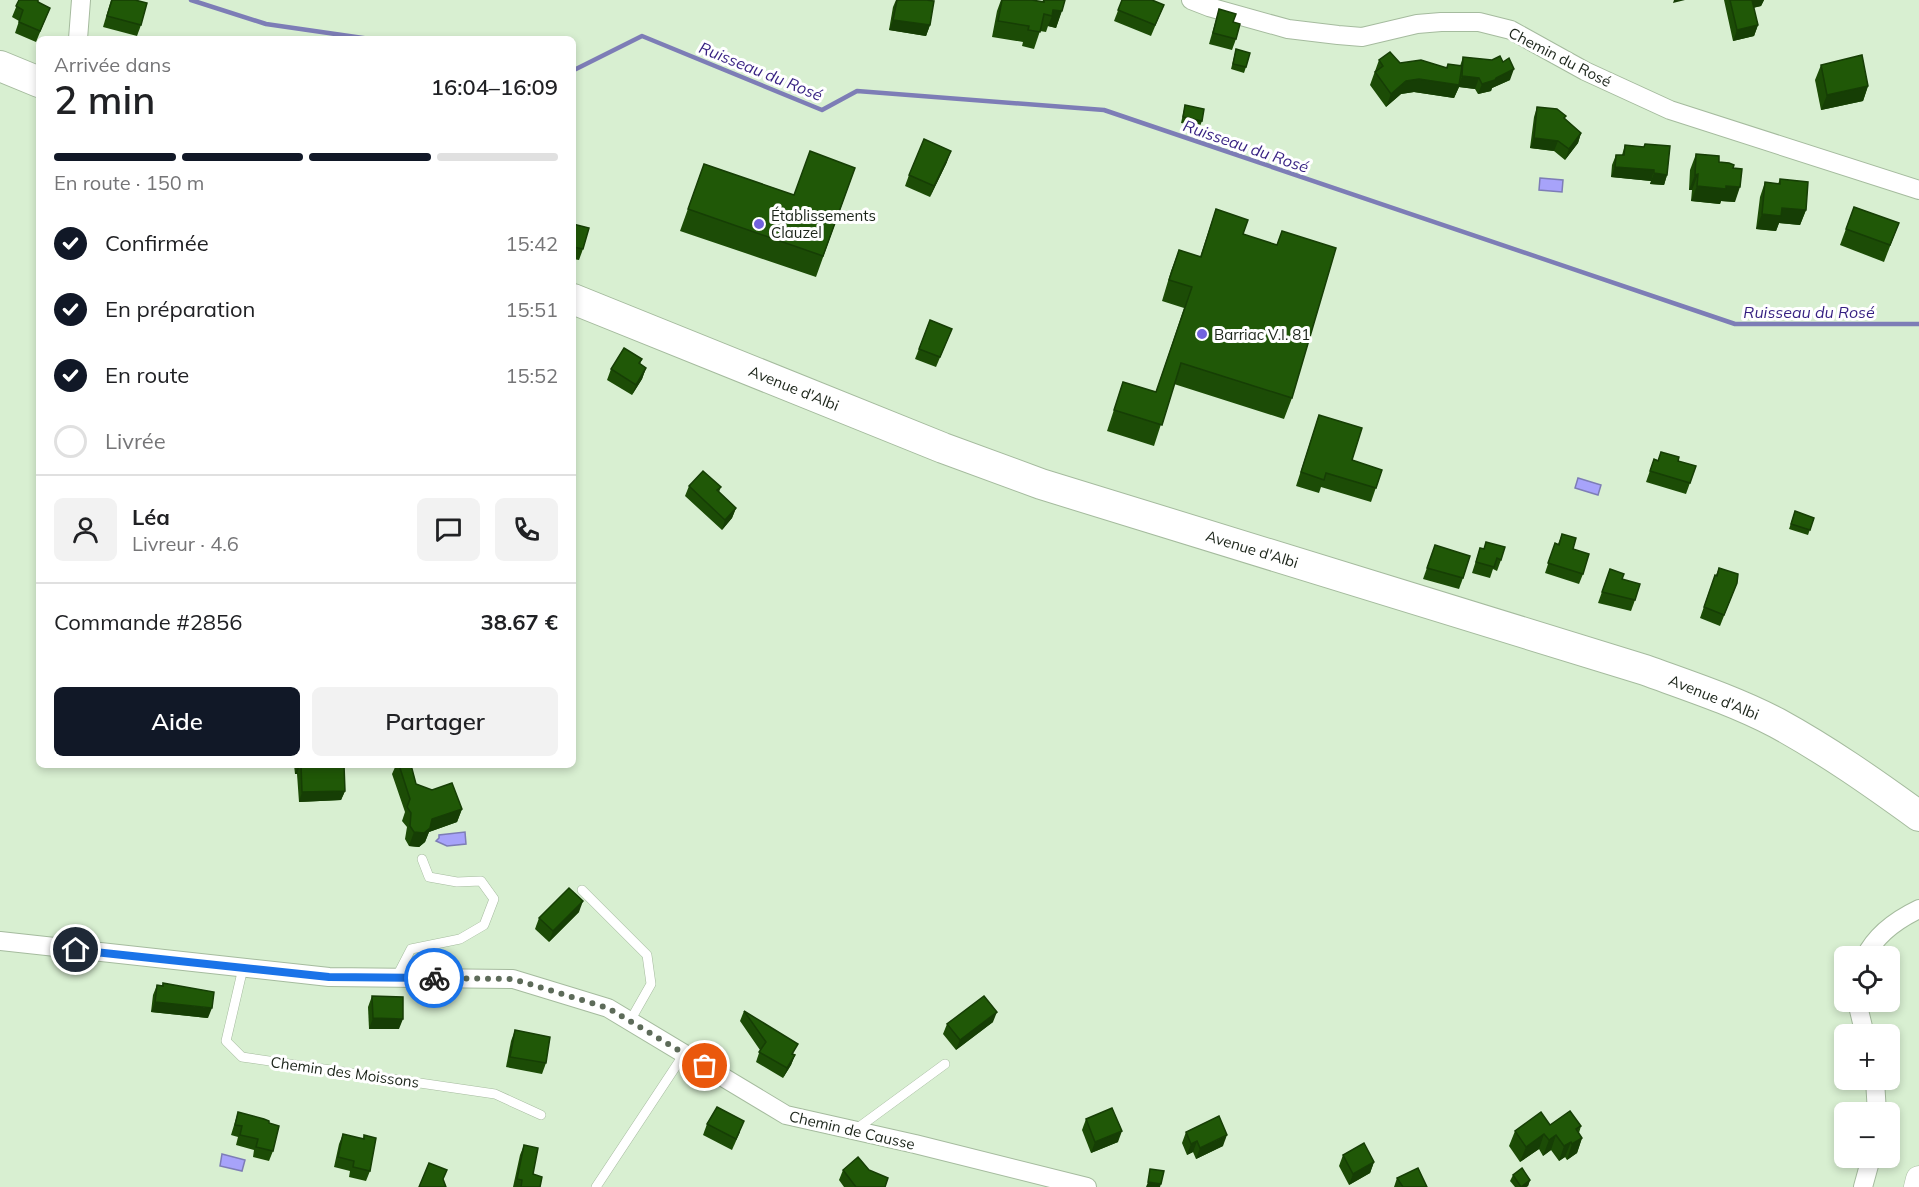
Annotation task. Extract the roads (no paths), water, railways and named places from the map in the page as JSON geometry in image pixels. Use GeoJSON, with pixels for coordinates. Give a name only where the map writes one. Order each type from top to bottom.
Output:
{"type":"FeatureCollection","features":[{"type":"Feature","properties":{"kind":"main road"},"geometry":{"type":"LineString","coordinates":[[0,66],[36,81]]}},
{"type":"Feature","properties":{"kind":"main road","name":"Avenue d'Albi"},"geometry":{"type":"LineString","coordinates":[[576,299],[943,448],[1041,484],[1645,670],[1715,696],[1775,722],[1845,763],[1919,816]]}},
{"type":"Feature","properties":{"kind":"main road"},"geometry":{"type":"LineString","coordinates":[[1917,1187],[1919,1179]]}},
{"type":"Feature","properties":{"kind":"street"},"geometry":{"type":"LineString","coordinates":[[78,36],[81,0]]}},
{"type":"Feature","properties":{"kind":"street","name":"Chemin du Rosé"},"geometry":{"type":"LineString","coordinates":[[1191,0],[1288,29],[1338,36],[1362,37],[1417,24],[1441,22],[1479,22],[1511,30],[1585,71],[1670,110],[1919,190]]}},
{"type":"Feature","properties":{"kind":"street"},"geometry":{"type":"LineString","coordinates":[[1870,946],[1888,927],[1919,909]]}},
{"type":"Feature","properties":{"kind":"street","name":"Chemin de Causse"},"geometry":{"type":"LineString","coordinates":[[0,941],[329,977],[513,979],[608,1008],[786,1115],[1088,1187]]}},
{"type":"Feature","properties":{"kind":"street"},"geometry":{"type":"LineString","coordinates":[[1863,1187],[1868,1168]]}},
{"type":"Feature","properties":{"kind":"lane"},"geometry":{"type":"LineString","coordinates":[[396,978],[411,949],[460,939],[484,925],[494,899],[481,881],[457,882],[429,877],[422,859]]}},
{"type":"Feature","properties":{"kind":"lane"},"geometry":{"type":"LineString","coordinates":[[582,890],[647,955],[651,984],[630,1021]]}},
{"type":"Feature","properties":{"kind":"lane","name":"Chemin des Moissons"},"geometry":{"type":"LineString","coordinates":[[243,968],[226,1041],[242,1057],[495,1094],[541,1115]]}},
{"type":"Feature","properties":{"kind":"lane"},"geometry":{"type":"LineString","coordinates":[[596,1187],[684,1054]]}},
{"type":"Feature","properties":{"kind":"lane"},"geometry":{"type":"LineString","coordinates":[[854,1131],[945,1064]]}},
{"type":"Feature","properties":{"kind":"waterway","name":"Ruisseau du Rosé"},"geometry":{"type":"LineString","coordinates":[[191,0],[266,24],[349,36]]}},
{"type":"Feature","properties":{"kind":"waterway","name":"Ruisseau du Rosé"},"geometry":{"type":"LineString","coordinates":[[576,69],[642,36],[822,110],[857,91],[1104,110],[1735,324],[1919,324]]}},
{"type":"Feature","properties":{"kind":"place","name":"Établissements Clauzel"},"geometry":{"type":"Point","coordinates":[759,224]}},
{"type":"Feature","properties":{"kind":"place","name":"Barriac V.I. 81"},"geometry":{"type":"Point","coordinates":[1202,334]}}]}
